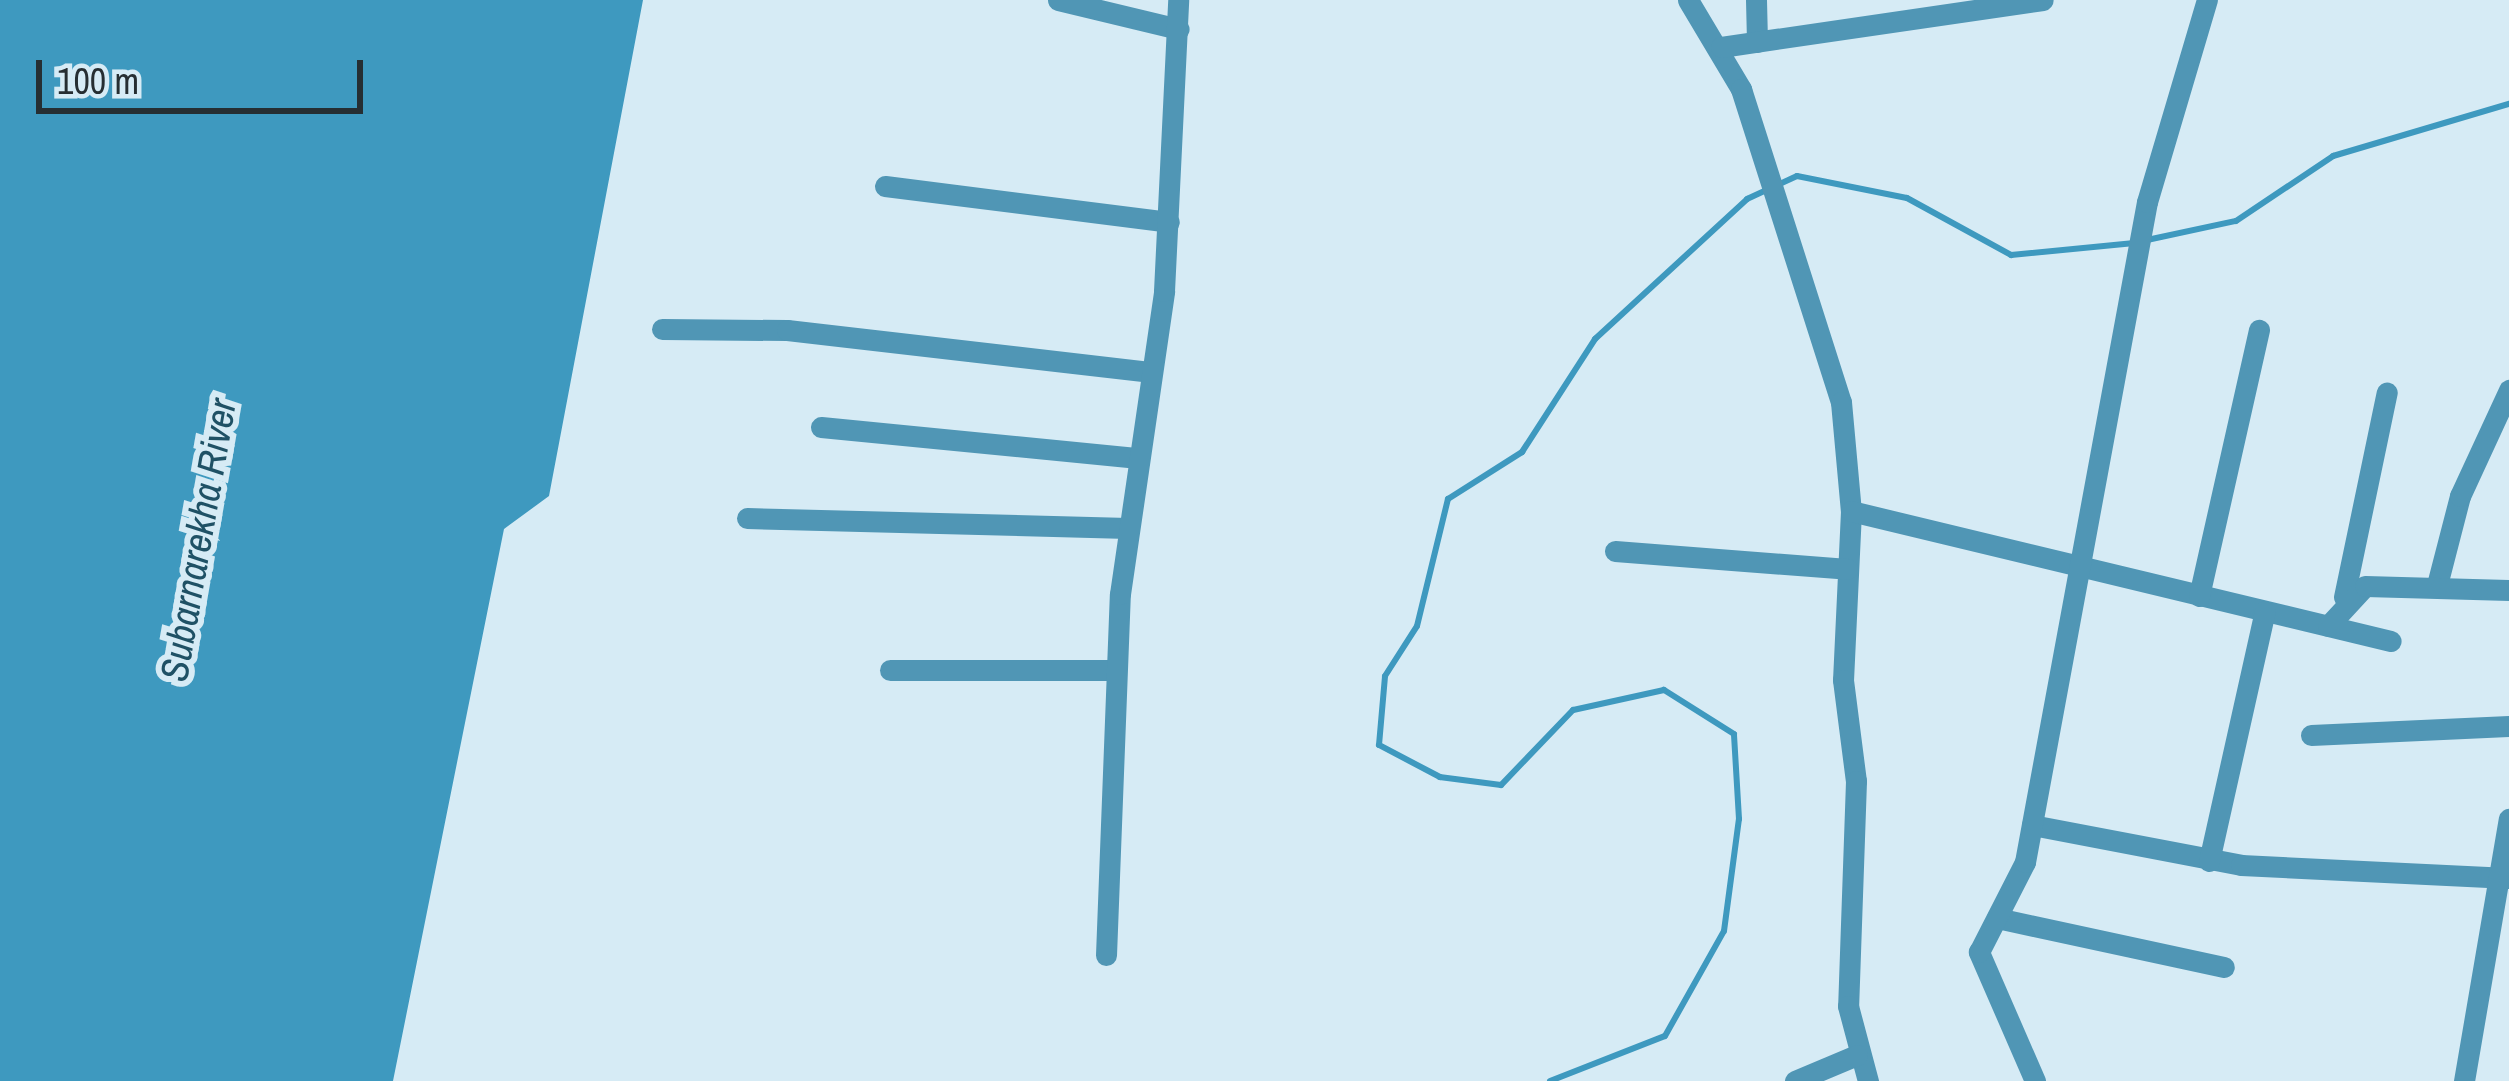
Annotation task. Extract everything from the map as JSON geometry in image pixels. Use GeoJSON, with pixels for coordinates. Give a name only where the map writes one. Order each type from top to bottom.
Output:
{"type":"FeatureCollection","features":[{"type":"Feature","properties":{"kind":"street"},"geometry":{"type":"LineString","coordinates":[[1058,0],[1179,29]]}},
{"type":"Feature","properties":{"kind":"street"},"geometry":{"type":"LineString","coordinates":[[1106,956],[1116,670],[1128,528],[1169,222],[1178,0]]}},
{"type":"Feature","properties":{"kind":"street"},"geometry":{"type":"LineString","coordinates":[[1688,0],[1720,47],[1756,142],[1774,216],[1834,365],[1851,511],[1847,569],[1857,1055],[1868,1081]]}},
{"type":"Feature","properties":{"kind":"street"},"geometry":{"type":"LineString","coordinates":[[1756,0],[1756,41]]}},
{"type":"Feature","properties":{"kind":"street"},"geometry":{"type":"LineString","coordinates":[[1720,47],[1903,11],[2043,0]]}},
{"type":"Feature","properties":{"kind":"street"},"geometry":{"type":"LineString","coordinates":[[2036,1081],[1980,965],[2032,825],[2147,202],[2207,0]]}},
{"type":"Feature","properties":{"kind":"street"},"geometry":{"type":"LineString","coordinates":[[885,186],[1169,222]]}},
{"type":"Feature","properties":{"kind":"street"},"geometry":{"type":"LineString","coordinates":[[662,329],[787,330],[1152,372]]}},
{"type":"Feature","properties":{"kind":"street"},"geometry":{"type":"LineString","coordinates":[[2199,596],[2258,330]]}},
{"type":"Feature","properties":{"kind":"street"},"geometry":{"type":"LineString","coordinates":[[2438,580],[2460,496],[2509,390]]}},
{"type":"Feature","properties":{"kind":"street"},"geometry":{"type":"LineString","coordinates":[[2328,626],[2344,597],[2387,392]]}},
{"type":"Feature","properties":{"kind":"street"},"geometry":{"type":"LineString","coordinates":[[821,427],[1138,458]]}},
{"type":"Feature","properties":{"kind":"street"},"geometry":{"type":"LineString","coordinates":[[1851,511],[2391,640]]}},
{"type":"Feature","properties":{"kind":"street"},"geometry":{"type":"LineString","coordinates":[[747,518],[1128,528]]}},
{"type":"Feature","properties":{"kind":"street"},"geometry":{"type":"LineString","coordinates":[[1615,551],[1847,569]]}},
{"type":"Feature","properties":{"kind":"street"},"geometry":{"type":"LineString","coordinates":[[2344,597],[2438,580],[2509,590]]}},
{"type":"Feature","properties":{"kind":"street"},"geometry":{"type":"LineString","coordinates":[[2209,861],[2264,611]]}},
{"type":"Feature","properties":{"kind":"street"},"geometry":{"type":"LineString","coordinates":[[890,670],[1116,670]]}},
{"type":"Feature","properties":{"kind":"street"},"geometry":{"type":"LineString","coordinates":[[2311,735],[2509,726]]}},
{"type":"Feature","properties":{"kind":"street"},"geometry":{"type":"LineString","coordinates":[[2464,1081],[2504,879],[2509,819]]}},
{"type":"Feature","properties":{"kind":"street"},"geometry":{"type":"LineString","coordinates":[[2032,825],[2209,861],[2504,879]]}},
{"type":"Feature","properties":{"kind":"street"},"geometry":{"type":"LineString","coordinates":[[1997,918],[2224,967]]}},
{"type":"Feature","properties":{"kind":"street"},"geometry":{"type":"LineString","coordinates":[[1795,1081],[1857,1055]]}},
{"type":"Feature","properties":{"kind":"water","name":"Subarnarekha River"},"geometry":{"type":"Polygon","coordinates":[[[0,0],[643,0],[549,496],[504,529],[393,1081],[0,1081],[0,0]]]}},
{"type":"Feature","properties":{"kind":"waterway"},"geometry":{"type":"LineString","coordinates":[[2147,240],[2236,221],[2333,156],[2509,104]]}},
{"type":"Feature","properties":{"kind":"waterway"},"geometry":{"type":"LineString","coordinates":[[1550,1081],[1665,1036],[1724,931],[1739,819],[1734,734],[1664,690],[1573,710],[1501,785],[1440,777],[1379,745],[1385,676],[1417,626],[1448,499],[1522,452],[1595,339],[1747,199],[1797,176],[1907,198],[2011,255],[2134,243]]}}]}
